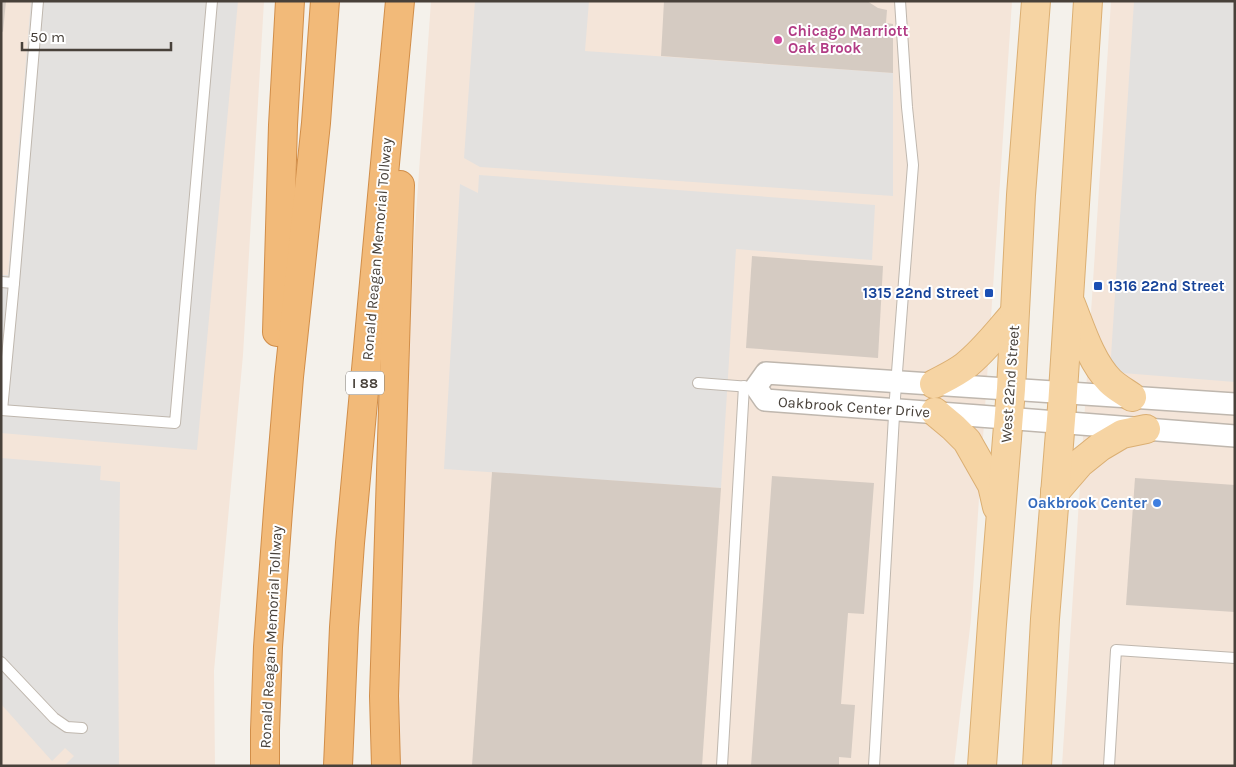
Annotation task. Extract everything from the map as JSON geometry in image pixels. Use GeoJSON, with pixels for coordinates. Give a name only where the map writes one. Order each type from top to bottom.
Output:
{"type":"FeatureCollection","features":[{"type":"Feature","properties":{"kind":"highway"},"geometry":{"type":"LineString","coordinates":[[268,647],[283,125],[290,1]]}},
{"type":"Feature","properties":{"kind":"highway","name":"Ronald Reagan Memorial Tollway"},"geometry":{"type":"LineString","coordinates":[[265,766],[268,647],[289,377],[316,123],[325,1]]}},
{"type":"Feature","properties":{"kind":"highway","name":"Ronald Reagan Memorial Tollway"},"geometry":{"type":"LineString","coordinates":[[338,766],[350,543],[400,1]]}},
{"type":"Feature","properties":{"kind":"highway"},"geometry":{"type":"LineString","coordinates":[[386,766],[384,686],[406,1]]}},
{"type":"Feature","properties":{"kind":"main road"},"geometry":{"type":"LineString","coordinates":[[1037,766],[1045,620],[1069,299],[1088,1]]}},
{"type":"Feature","properties":{"kind":"main road","name":"West 22nd Street"},"geometry":{"type":"LineString","coordinates":[[982,766],[1010,389],[1033,4]]}},
{"type":"Feature","properties":{"kind":"main road"},"geometry":{"type":"LineString","coordinates":[[1069,299],[1088,346],[1098,364],[1110,381],[1132,397]]}},
{"type":"Feature","properties":{"kind":"main road"},"geometry":{"type":"LineString","coordinates":[[934,384],[966,365],[1014,314]]}},
{"type":"Feature","properties":{"kind":"main road"},"geometry":{"type":"LineString","coordinates":[[935,412],[967,441],[981,464],[992,485],[1000,521]]}},
{"type":"Feature","properties":{"kind":"main road"},"geometry":{"type":"LineString","coordinates":[[1055,492],[1080,462],[1100,447],[1122,434],[1146,429]]}},
{"type":"Feature","properties":{"kind":"street","name":"Oakbrook Center Drive"},"geometry":{"type":"LineString","coordinates":[[1235,404],[766,373],[750,387],[765,400],[1235,436]]}},
{"type":"Feature","properties":{"kind":"lane"},"geometry":{"type":"LineString","coordinates":[[38,1],[2,410],[175,423],[212,1]]}},
{"type":"Feature","properties":{"kind":"lane"},"geometry":{"type":"LineString","coordinates":[[874,766],[895,409],[913,165],[900,1]]}},
{"type":"Feature","properties":{"kind":"lane"},"geometry":{"type":"LineString","coordinates":[[1,282],[14,283]]}},
{"type":"Feature","properties":{"kind":"lane"},"geometry":{"type":"LineString","coordinates":[[698,383],[750,387],[722,766]]}},
{"type":"Feature","properties":{"kind":"lane"},"geometry":{"type":"LineString","coordinates":[[1109,766],[1116,650],[1235,658]]}},
{"type":"Feature","properties":{"kind":"lane"},"geometry":{"type":"LineString","coordinates":[[1,662],[54,718],[67,727],[82,728]]}},
{"type":"Feature","properties":{"kind":"shaded area"},"geometry":{"type":"Polygon","coordinates":[[[1,1],[264,1],[243,355],[214,671],[215,766],[1,766],[1,1]]]}},
{"type":"Feature","properties":{"kind":"shaded area"},"geometry":{"type":"Polygon","coordinates":[[[31,1],[238,1],[197,450],[1,433],[1,275],[8,275],[31,1]]]}},
{"type":"Feature","properties":{"kind":"shaded area"},"geometry":{"type":"Polygon","coordinates":[[[431,1],[1012,1],[971,619],[954,766],[390,766],[392,556],[431,1]]]}},
{"type":"Feature","properties":{"kind":"shaded area"},"geometry":{"type":"Polygon","coordinates":[[[475,1],[589,1],[585,51],[893,73],[893,196],[480,167],[464,158],[475,1]]]}},
{"type":"Feature","properties":{"kind":"shaded area","name":"Oakbrook Center"},"geometry":{"type":"Polygon","coordinates":[[[1111,1],[1235,1],[1235,766],[1062,766],[1111,1]]]}},
{"type":"Feature","properties":{"kind":"shaded area"},"geometry":{"type":"Polygon","coordinates":[[[1134,1],[1235,1],[1235,382],[1110,372],[1134,1]]]}},
{"type":"Feature","properties":{"kind":"shaded area"},"geometry":{"type":"Polygon","coordinates":[[[479,175],[875,205],[872,260],[736,249],[721,488],[444,469],[460,184],[478,193],[479,175]]]}},
{"type":"Feature","properties":{"kind":"shaded area"},"geometry":{"type":"Polygon","coordinates":[[[1,458],[101,466],[100,480],[120,482],[119,766],[64,766],[74,756],[65,748],[52,761],[1,704],[1,458]]]}},
{"type":"Feature","properties":{"kind":"building"},"geometry":{"type":"Polygon","coordinates":[[[1,1],[6,1],[3,32],[1,31],[1,1]]]}},
{"type":"Feature","properties":{"kind":"building","name":"Chicago Marriott Oak Brook"},"geometry":{"type":"Polygon","coordinates":[[[664,1],[867,1],[878,8],[887,10],[886,23],[893,24],[893,73],[661,56],[664,1]]]}},
{"type":"Feature","properties":{"kind":"building"},"geometry":{"type":"Polygon","coordinates":[[[752,256],[883,266],[878,358],[746,348],[752,256]]]}},
{"type":"Feature","properties":{"kind":"building"},"geometry":{"type":"Polygon","coordinates":[[[492,472],[721,488],[702,766],[472,766],[492,472]]]}},
{"type":"Feature","properties":{"kind":"building"},"geometry":{"type":"Polygon","coordinates":[[[772,476],[874,483],[864,614],[848,613],[841,704],[855,705],[851,758],[839,757],[839,766],[751,766],[772,476]]]}},
{"type":"Feature","properties":{"kind":"building"},"geometry":{"type":"Polygon","coordinates":[[[1135,478],[1235,485],[1235,612],[1126,605],[1135,478]]]}},
{"type":"Feature","properties":{"kind":"place","name":"Chicago Marriott Oak Brook"},"geometry":{"type":"Point","coordinates":[778,40]}},
{"type":"Feature","properties":{"kind":"place","name":"1316 22nd Street"},"geometry":{"type":"Point","coordinates":[1098,286]}},
{"type":"Feature","properties":{"kind":"place","name":"1315 22nd Street"},"geometry":{"type":"Point","coordinates":[989,293]}},
{"type":"Feature","properties":{"kind":"place","name":"Oakbrook Center"},"geometry":{"type":"Point","coordinates":[1157,503]}}]}
